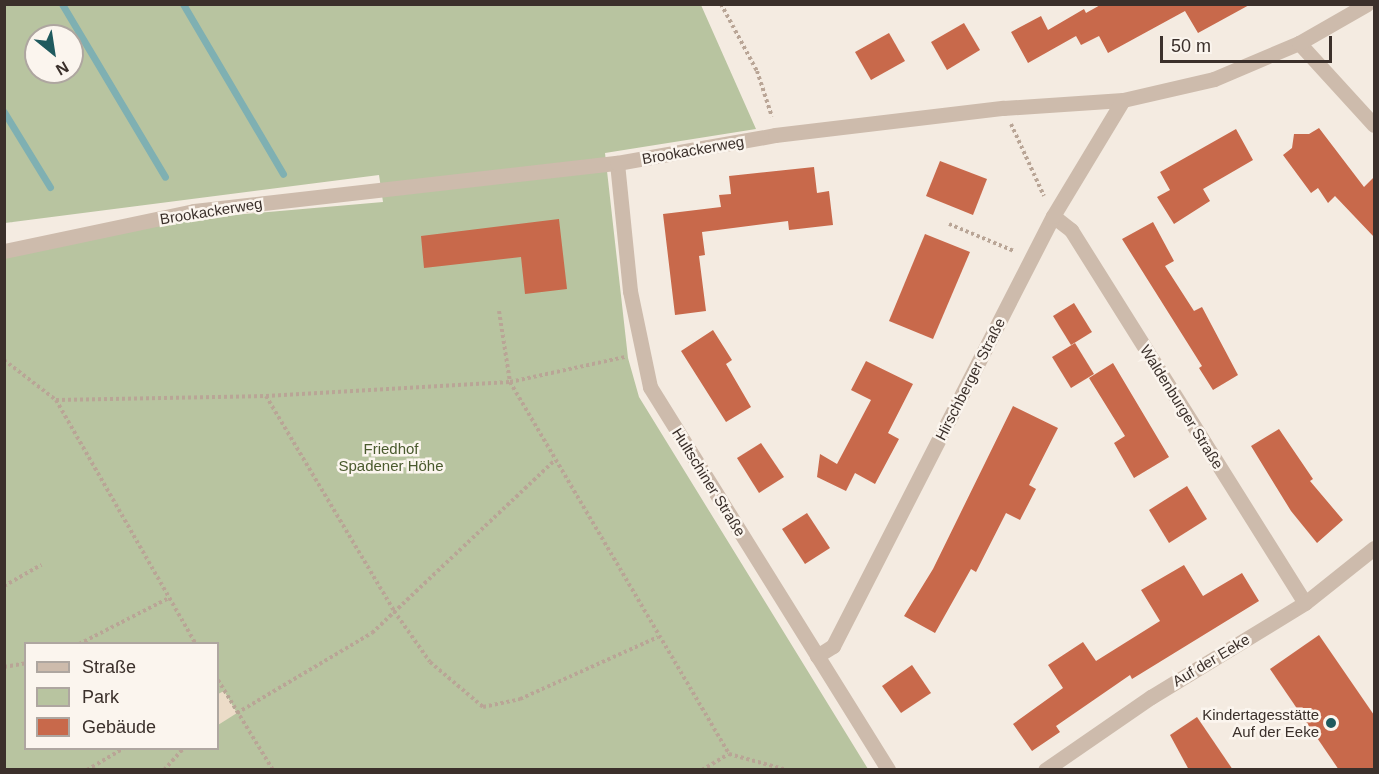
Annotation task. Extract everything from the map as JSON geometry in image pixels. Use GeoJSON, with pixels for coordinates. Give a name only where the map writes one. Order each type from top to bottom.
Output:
{"type":"FeatureCollection","features":[{"type":"Feature","properties":{"kind":"street","name":"Brookackerweg"},"geometry":{"type":"LineString","coordinates":[[4,251],[194,211],[617,163],[775,135],[1003,108],[1123,100],[1215,79],[1299,43],[1366,4]]}},
{"type":"Feature","properties":{"kind":"street"},"geometry":{"type":"LineString","coordinates":[[1299,43],[1374,125]]}},
{"type":"Feature","properties":{"kind":"street","name":"Hirschberger Straße"},"geometry":{"type":"LineString","coordinates":[[817,656],[833,646],[1053,216],[1123,100]]}},
{"type":"Feature","properties":{"kind":"street","name":"Hultschiner Straße"},"geometry":{"type":"LineString","coordinates":[[617,163],[630,291],[650,387],[888,770]]}},
{"type":"Feature","properties":{"kind":"street","name":"Waldenburger Straße"},"geometry":{"type":"LineString","coordinates":[[1053,216],[1071,230],[1305,603]]}},
{"type":"Feature","properties":{"kind":"street","name":"Auf der Eeke"},"geometry":{"type":"LineString","coordinates":[[1045,770],[1151,697],[1305,603],[1374,548]]}},
{"type":"Feature","properties":{"kind":"path"},"geometry":{"type":"LineString","coordinates":[[721,4],[757,71],[771,111],[775,135]]}},
{"type":"Feature","properties":{"kind":"path"},"geometry":{"type":"LineString","coordinates":[[1003,108],[1053,216]]}},
{"type":"Feature","properties":{"kind":"path"},"geometry":{"type":"LineString","coordinates":[[949,224],[1032,258]]}},
{"type":"Feature","properties":{"kind":"path"},"geometry":{"type":"LineString","coordinates":[[499,311],[510,382],[658,637],[729,754],[787,770]]}},
{"type":"Feature","properties":{"kind":"path"},"geometry":{"type":"LineString","coordinates":[[56,400],[266,396],[510,382],[642,354]]}},
{"type":"Feature","properties":{"kind":"path"},"geometry":{"type":"LineString","coordinates":[[4,360],[56,400],[195,642]]}},
{"type":"Feature","properties":{"kind":"path"},"geometry":{"type":"LineString","coordinates":[[266,396],[394,611],[430,662],[483,707],[520,699],[658,637]]}},
{"type":"Feature","properties":{"kind":"path"},"geometry":{"type":"LineString","coordinates":[[237,713],[372,633],[555,460]]}},
{"type":"Feature","properties":{"kind":"path"},"geometry":{"type":"LineString","coordinates":[[4,586],[41,565]]}},
{"type":"Feature","properties":{"kind":"path"},"geometry":{"type":"LineString","coordinates":[[83,642],[168,598]]}},
{"type":"Feature","properties":{"kind":"path"},"geometry":{"type":"LineString","coordinates":[[4,667],[24,663]]}},
{"type":"Feature","properties":{"kind":"path"},"geometry":{"type":"LineString","coordinates":[[219,682],[273,770]]}},
{"type":"Feature","properties":{"kind":"path"},"geometry":{"type":"LineString","coordinates":[[4,707],[4,714]]}},
{"type":"Feature","properties":{"kind":"path"},"geometry":{"type":"LineString","coordinates":[[87,770],[121,750]]}},
{"type":"Feature","properties":{"kind":"path"},"geometry":{"type":"LineString","coordinates":[[164,770],[182,750]]}},
{"type":"Feature","properties":{"kind":"path"},"geometry":{"type":"LineString","coordinates":[[702,770],[729,754]]}},
{"type":"Feature","properties":{"kind":"green space","name":"Friedhof Spadener Höhe"},"geometry":{"type":"Polygon","coordinates":[[[5,5],[701,5],[756,129],[605,153],[628,358],[639,397],[868,769],[5,770],[5,257],[187,219],[383,202],[379,175],[5,223],[5,5]]]}},
{"type":"Feature","properties":{"kind":"shaded area"},"geometry":{"type":"Polygon","coordinates":[[[224,691],[237,713],[219,724],[219,694],[224,691]]]}},
{"type":"Feature","properties":{"kind":"building"},"geometry":{"type":"Polygon","coordinates":[[[1102,4],[1251,4],[1198,33],[1185,11],[1108,53],[1099,36],[1081,45],[1076,36],[1028,63],[1011,32],[1041,16],[1048,30],[1084,9],[1086,13],[1102,4]]]}},
{"type":"Feature","properties":{"kind":"building"},"geometry":{"type":"Polygon","coordinates":[[[964,23],[980,50],[947,70],[931,42],[964,23]]]}},
{"type":"Feature","properties":{"kind":"building"},"geometry":{"type":"Polygon","coordinates":[[[889,33],[905,61],[871,80],[855,52],[889,33]]]}},
{"type":"Feature","properties":{"kind":"building"},"geometry":{"type":"Polygon","coordinates":[[[1319,128],[1364,187],[1374,177],[1374,237],[1335,196],[1328,203],[1318,188],[1311,193],[1283,155],[1292,148],[1294,134],[1309,134],[1319,128]]]}},
{"type":"Feature","properties":{"kind":"building"},"geometry":{"type":"Polygon","coordinates":[[[1236,129],[1253,160],[1203,189],[1210,201],[1174,224],[1157,197],[1170,190],[1160,172],[1236,129]]]}},
{"type":"Feature","properties":{"kind":"building"},"geometry":{"type":"Polygon","coordinates":[[[940,161],[987,179],[973,215],[926,196],[940,161]]]}},
{"type":"Feature","properties":{"kind":"building"},"geometry":{"type":"Polygon","coordinates":[[[814,167],[817,193],[829,191],[833,225],[789,230],[788,221],[702,232],[705,255],[699,256],[706,311],[675,315],[663,214],[721,207],[719,195],[731,194],[729,176],[814,167]]]}},
{"type":"Feature","properties":{"kind":"building"},"geometry":{"type":"Polygon","coordinates":[[[559,219],[567,289],[525,294],[521,257],[424,268],[421,236],[559,219]]]}},
{"type":"Feature","properties":{"kind":"building"},"geometry":{"type":"Polygon","coordinates":[[[1153,222],[1174,261],[1165,266],[1194,311],[1202,307],[1238,375],[1213,390],[1199,368],[1202,366],[1122,239],[1153,222]]]}},
{"type":"Feature","properties":{"kind":"building"},"geometry":{"type":"Polygon","coordinates":[[[925,234],[970,252],[933,339],[889,321],[925,234]]]}},
{"type":"Feature","properties":{"kind":"building"},"geometry":{"type":"Polygon","coordinates":[[[1074,303],[1092,332],[1071,345],[1053,316],[1074,303]]]}},
{"type":"Feature","properties":{"kind":"building"},"geometry":{"type":"Polygon","coordinates":[[[713,330],[732,360],[726,364],[751,407],[726,422],[681,351],[713,330]]]}},
{"type":"Feature","properties":{"kind":"building"},"geometry":{"type":"Polygon","coordinates":[[[1075,343],[1094,374],[1071,388],[1052,357],[1075,343]]]}},
{"type":"Feature","properties":{"kind":"building"},"geometry":{"type":"Polygon","coordinates":[[[866,361],[913,384],[888,433],[899,439],[875,484],[855,473],[846,491],[817,477],[820,454],[837,464],[871,400],[851,390],[866,361]]]}},
{"type":"Feature","properties":{"kind":"building"},"geometry":{"type":"Polygon","coordinates":[[[1113,363],[1169,457],[1134,478],[1114,443],[1125,436],[1089,378],[1113,363]]]}},
{"type":"Feature","properties":{"kind":"building"},"geometry":{"type":"Polygon","coordinates":[[[1013,406],[1058,428],[1029,485],[1036,489],[1020,520],[1006,513],[976,572],[971,569],[935,633],[904,616],[933,569],[1013,406]]]}},
{"type":"Feature","properties":{"kind":"building"},"geometry":{"type":"Polygon","coordinates":[[[1279,429],[1313,479],[1310,481],[1343,520],[1317,543],[1291,511],[1251,446],[1279,429]]]}},
{"type":"Feature","properties":{"kind":"building"},"geometry":{"type":"Polygon","coordinates":[[[761,443],[784,477],[759,493],[737,458],[761,443]]]}},
{"type":"Feature","properties":{"kind":"building"},"geometry":{"type":"Polygon","coordinates":[[[1187,486],[1207,519],[1169,543],[1149,510],[1187,486]]]}},
{"type":"Feature","properties":{"kind":"building"},"geometry":{"type":"Polygon","coordinates":[[[807,513],[830,548],[805,564],[782,529],[807,513]]]}},
{"type":"Feature","properties":{"kind":"building"},"geometry":{"type":"Polygon","coordinates":[[[1184,565],[1203,596],[1242,573],[1259,601],[1132,679],[1130,675],[1056,726],[1060,732],[1032,751],[1013,724],[1063,688],[1048,665],[1083,642],[1096,661],[1160,621],[1141,590],[1184,565]]]}},
{"type":"Feature","properties":{"kind":"building","name":"Kindertagesstätte Auf der Eeke"},"geometry":{"type":"Polygon","coordinates":[[[1319,635],[1374,715],[1374,770],[1339,770],[1270,669],[1319,635]]]}},
{"type":"Feature","properties":{"kind":"building"},"geometry":{"type":"Polygon","coordinates":[[[912,665],[931,693],[901,713],[882,686],[912,665]]]}},
{"type":"Feature","properties":{"kind":"building"},"geometry":{"type":"Polygon","coordinates":[[[1197,717],[1233,770],[1189,770],[1170,735],[1197,717]]]}},
{"type":"Feature","properties":{"kind":"waterway"},"geometry":{"type":"LineString","coordinates":[[62,4],[165,177]]}},
{"type":"Feature","properties":{"kind":"waterway"},"geometry":{"type":"LineString","coordinates":[[183,4],[283,174]]}},
{"type":"Feature","properties":{"kind":"waterway"},"geometry":{"type":"LineString","coordinates":[[4,112],[50,187]]}},
{"type":"Feature","properties":{"kind":"place","name":"Kindertagesstätte Auf der Eeke"},"geometry":{"type":"Point","coordinates":[1331,723]}}]}
